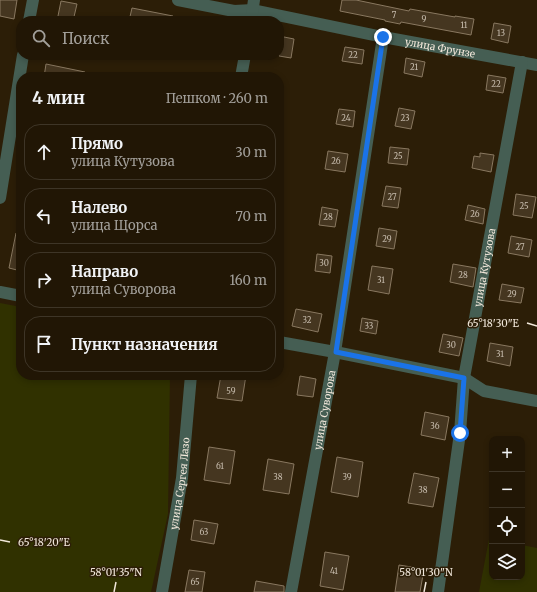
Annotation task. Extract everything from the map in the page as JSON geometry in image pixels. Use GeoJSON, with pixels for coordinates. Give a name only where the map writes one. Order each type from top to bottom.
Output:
{"type":"FeatureCollection","features":[{"type":"Feature","properties":{"kind":"street"},"geometry":{"type":"LineString","coordinates":[[30,16],[32,0]]}},
{"type":"Feature","properties":{"kind":"street","name":"улица Фрунзе"},"geometry":{"type":"LineString","coordinates":[[178,0],[234,11],[253,10],[282,16]]}},
{"type":"Feature","properties":{"kind":"street","name":"улица Фрунзе"},"geometry":{"type":"LineString","coordinates":[[284,16],[383,37],[537,65]]}},
{"type":"Feature","properties":{"kind":"street","name":"улица Суворова"},"geometry":{"type":"LineString","coordinates":[[291,592],[336,352],[383,37]]}},
{"type":"Feature","properties":{"kind":"street"},"geometry":{"type":"LineString","coordinates":[[21,72],[23,60]]}},
{"type":"Feature","properties":{"kind":"street"},"geometry":{"type":"LineString","coordinates":[[242,72],[244,60]]}},
{"type":"Feature","properties":{"kind":"street","name":"улица Кутузова"},"geometry":{"type":"LineString","coordinates":[[438,592],[460,433],[464,378],[522,62]]}},
{"type":"Feature","properties":{"kind":"street"},"geometry":{"type":"LineString","coordinates":[[0,198],[16,103]]}},
{"type":"Feature","properties":{"kind":"street"},"geometry":{"type":"LineString","coordinates":[[0,292],[16,295]]}},
{"type":"Feature","properties":{"kind":"street"},"geometry":{"type":"LineString","coordinates":[[284,343],[464,378],[484,391],[537,401]]}},
{"type":"Feature","properties":{"kind":"street","name":"улица Сергея Лазо"},"geometry":{"type":"LineString","coordinates":[[162,592],[182,478],[191,380]]}},
{"type":"Feature","properties":{"kind":"shaded area"},"geometry":{"type":"Polygon","coordinates":[[[0,303],[16,306],[16,380],[170,380],[168,514],[151,592],[0,592],[0,303]]]}},
{"type":"Feature","properties":{"kind":"shaded area"},"geometry":{"type":"Polygon","coordinates":[[[489,539],[489,580],[525,580],[525,546],[537,548],[537,592],[479,592],[489,539]]]}},
{"type":"Feature","properties":{"kind":"building"},"geometry":{"type":"Polygon","coordinates":[[[0,0],[17,0],[14,19],[0,16],[0,0]]]}},
{"type":"Feature","properties":{"kind":"building"},"geometry":{"type":"Polygon","coordinates":[[[342,0],[356,0],[409,11],[410,9],[474,19],[471,35],[401,22],[400,24],[340,11],[342,0]]]}},
{"type":"Feature","properties":{"kind":"building"},"geometry":{"type":"Polygon","coordinates":[[[61,1],[77,4],[74,16],[58,16],[61,1]]]}},
{"type":"Feature","properties":{"kind":"building"},"geometry":{"type":"Polygon","coordinates":[[[132,8],[173,16],[130,16],[132,8]]]}},
{"type":"Feature","properties":{"kind":"building"},"geometry":{"type":"Polygon","coordinates":[[[494,23],[511,26],[508,43],[491,39],[494,23]]]}},
{"type":"Feature","properties":{"kind":"building"},"geometry":{"type":"Polygon","coordinates":[[[284,37],[294,39],[291,58],[284,57],[284,37]]]}},
{"type":"Feature","properties":{"kind":"building"},"geometry":{"type":"Polygon","coordinates":[[[345,47],[364,50],[362,64],[342,61],[345,47]]]}},
{"type":"Feature","properties":{"kind":"building"},"geometry":{"type":"Polygon","coordinates":[[[406,58],[425,62],[422,77],[404,73],[406,58]]]}},
{"type":"Feature","properties":{"kind":"building"},"geometry":{"type":"Polygon","coordinates":[[[46,64],[85,72],[45,72],[46,64]]]}},
{"type":"Feature","properties":{"kind":"building"},"geometry":{"type":"Polygon","coordinates":[[[488,75],[506,78],[503,93],[486,90],[488,75]]]}},
{"type":"Feature","properties":{"kind":"building"},"geometry":{"type":"Polygon","coordinates":[[[399,108],[415,111],[411,129],[395,126],[399,108]]]}},
{"type":"Feature","properties":{"kind":"building"},"geometry":{"type":"Polygon","coordinates":[[[339,109],[355,111],[353,127],[336,124],[339,109]]]}},
{"type":"Feature","properties":{"kind":"building"},"geometry":{"type":"Polygon","coordinates":[[[390,147],[409,149],[407,165],[388,163],[390,147]]]}},
{"type":"Feature","properties":{"kind":"building"},"geometry":{"type":"Polygon","coordinates":[[[328,151],[348,154],[345,172],[325,169],[328,151]]]}},
{"type":"Feature","properties":{"kind":"building"},"geometry":{"type":"Polygon","coordinates":[[[480,153],[494,155],[491,172],[472,168],[474,156],[480,157],[480,153]]]}},
{"type":"Feature","properties":{"kind":"building"},"geometry":{"type":"Polygon","coordinates":[[[386,186],[401,188],[398,208],[382,206],[386,186]]]}},
{"type":"Feature","properties":{"kind":"building"},"geometry":{"type":"Polygon","coordinates":[[[516,194],[536,197],[532,218],[513,215],[516,194]]]}},
{"type":"Feature","properties":{"kind":"building"},"geometry":{"type":"Polygon","coordinates":[[[468,205],[485,209],[483,224],[465,220],[468,205]]]}},
{"type":"Feature","properties":{"kind":"building"},"geometry":{"type":"Polygon","coordinates":[[[322,207],[338,210],[335,227],[319,225],[322,207]]]}},
{"type":"Feature","properties":{"kind":"building"},"geometry":{"type":"Polygon","coordinates":[[[379,228],[397,231],[394,249],[376,246],[379,228]]]}},
{"type":"Feature","properties":{"kind":"building"},"geometry":{"type":"Polygon","coordinates":[[[16,233],[16,270],[9,268],[16,233]]]}},
{"type":"Feature","properties":{"kind":"building"},"geometry":{"type":"Polygon","coordinates":[[[511,236],[532,240],[529,257],[508,253],[511,236]]]}},
{"type":"Feature","properties":{"kind":"building"},"geometry":{"type":"Polygon","coordinates":[[[317,254],[332,256],[330,273],[315,271],[317,254]]]}},
{"type":"Feature","properties":{"kind":"building"},"geometry":{"type":"Polygon","coordinates":[[[453,264],[476,268],[473,287],[450,282],[453,264]]]}},
{"type":"Feature","properties":{"kind":"building"},"geometry":{"type":"Polygon","coordinates":[[[372,266],[393,269],[389,294],[368,290],[372,266]]]}},
{"type":"Feature","properties":{"kind":"building"},"geometry":{"type":"Polygon","coordinates":[[[502,284],[524,288],[521,303],[499,300],[502,284]]]}},
{"type":"Feature","properties":{"kind":"building"},"geometry":{"type":"Polygon","coordinates":[[[296,309],[322,314],[318,332],[292,326],[296,309]]]}},
{"type":"Feature","properties":{"kind":"building"},"geometry":{"type":"Polygon","coordinates":[[[362,318],[378,321],[376,334],[360,331],[362,318]]]}},
{"type":"Feature","properties":{"kind":"building"},"geometry":{"type":"Polygon","coordinates":[[[443,334],[463,338],[459,356],[439,352],[443,334]]]}},
{"type":"Feature","properties":{"kind":"building"},"geometry":{"type":"Polygon","coordinates":[[[490,343],[513,347],[510,366],[487,361],[490,343]]]}},
{"type":"Feature","properties":{"kind":"building"},"geometry":{"type":"Polygon","coordinates":[[[300,376],[316,379],[313,397],[297,395],[300,376]]]}},
{"type":"Feature","properties":{"kind":"building"},"geometry":{"type":"Polygon","coordinates":[[[220,380],[245,380],[242,401],[217,398],[220,380]]]}},
{"type":"Feature","properties":{"kind":"building"},"geometry":{"type":"Polygon","coordinates":[[[425,412],[449,417],[445,440],[421,435],[425,412]]]}},
{"type":"Feature","properties":{"kind":"building"},"geometry":{"type":"Polygon","coordinates":[[[209,447],[235,451],[230,484],[204,480],[209,447]]]}},
{"type":"Feature","properties":{"kind":"building"},"geometry":{"type":"Polygon","coordinates":[[[337,457],[363,462],[358,497],[331,492],[337,457]]]}},
{"type":"Feature","properties":{"kind":"building"},"geometry":{"type":"Polygon","coordinates":[[[268,459],[294,464],[289,494],[263,490],[268,459]]]}},
{"type":"Feature","properties":{"kind":"building"},"geometry":{"type":"Polygon","coordinates":[[[414,473],[439,478],[433,507],[408,503],[414,473]]]}},
{"type":"Feature","properties":{"kind":"building"},"geometry":{"type":"Polygon","coordinates":[[[194,520],[218,524],[214,544],[191,540],[194,520]]]}},
{"type":"Feature","properties":{"kind":"building"},"geometry":{"type":"Polygon","coordinates":[[[325,552],[349,556],[343,590],[320,586],[325,552]]]}},
{"type":"Feature","properties":{"kind":"building"},"geometry":{"type":"Polygon","coordinates":[[[399,565],[424,569],[420,592],[395,592],[399,565]]]}},
{"type":"Feature","properties":{"kind":"building"},"geometry":{"type":"Polygon","coordinates":[[[189,570],[205,572],[202,592],[185,592],[189,570]]]}},
{"type":"Feature","properties":{"kind":"building"},"geometry":{"type":"Polygon","coordinates":[[[256,581],[284,586],[284,592],[254,592],[256,581]]]}},
{"type":"Feature","properties":{"kind":"route"},"geometry":{"type":"LineString","coordinates":[[383,37],[336,352],[464,378],[460,433]]}}]}
